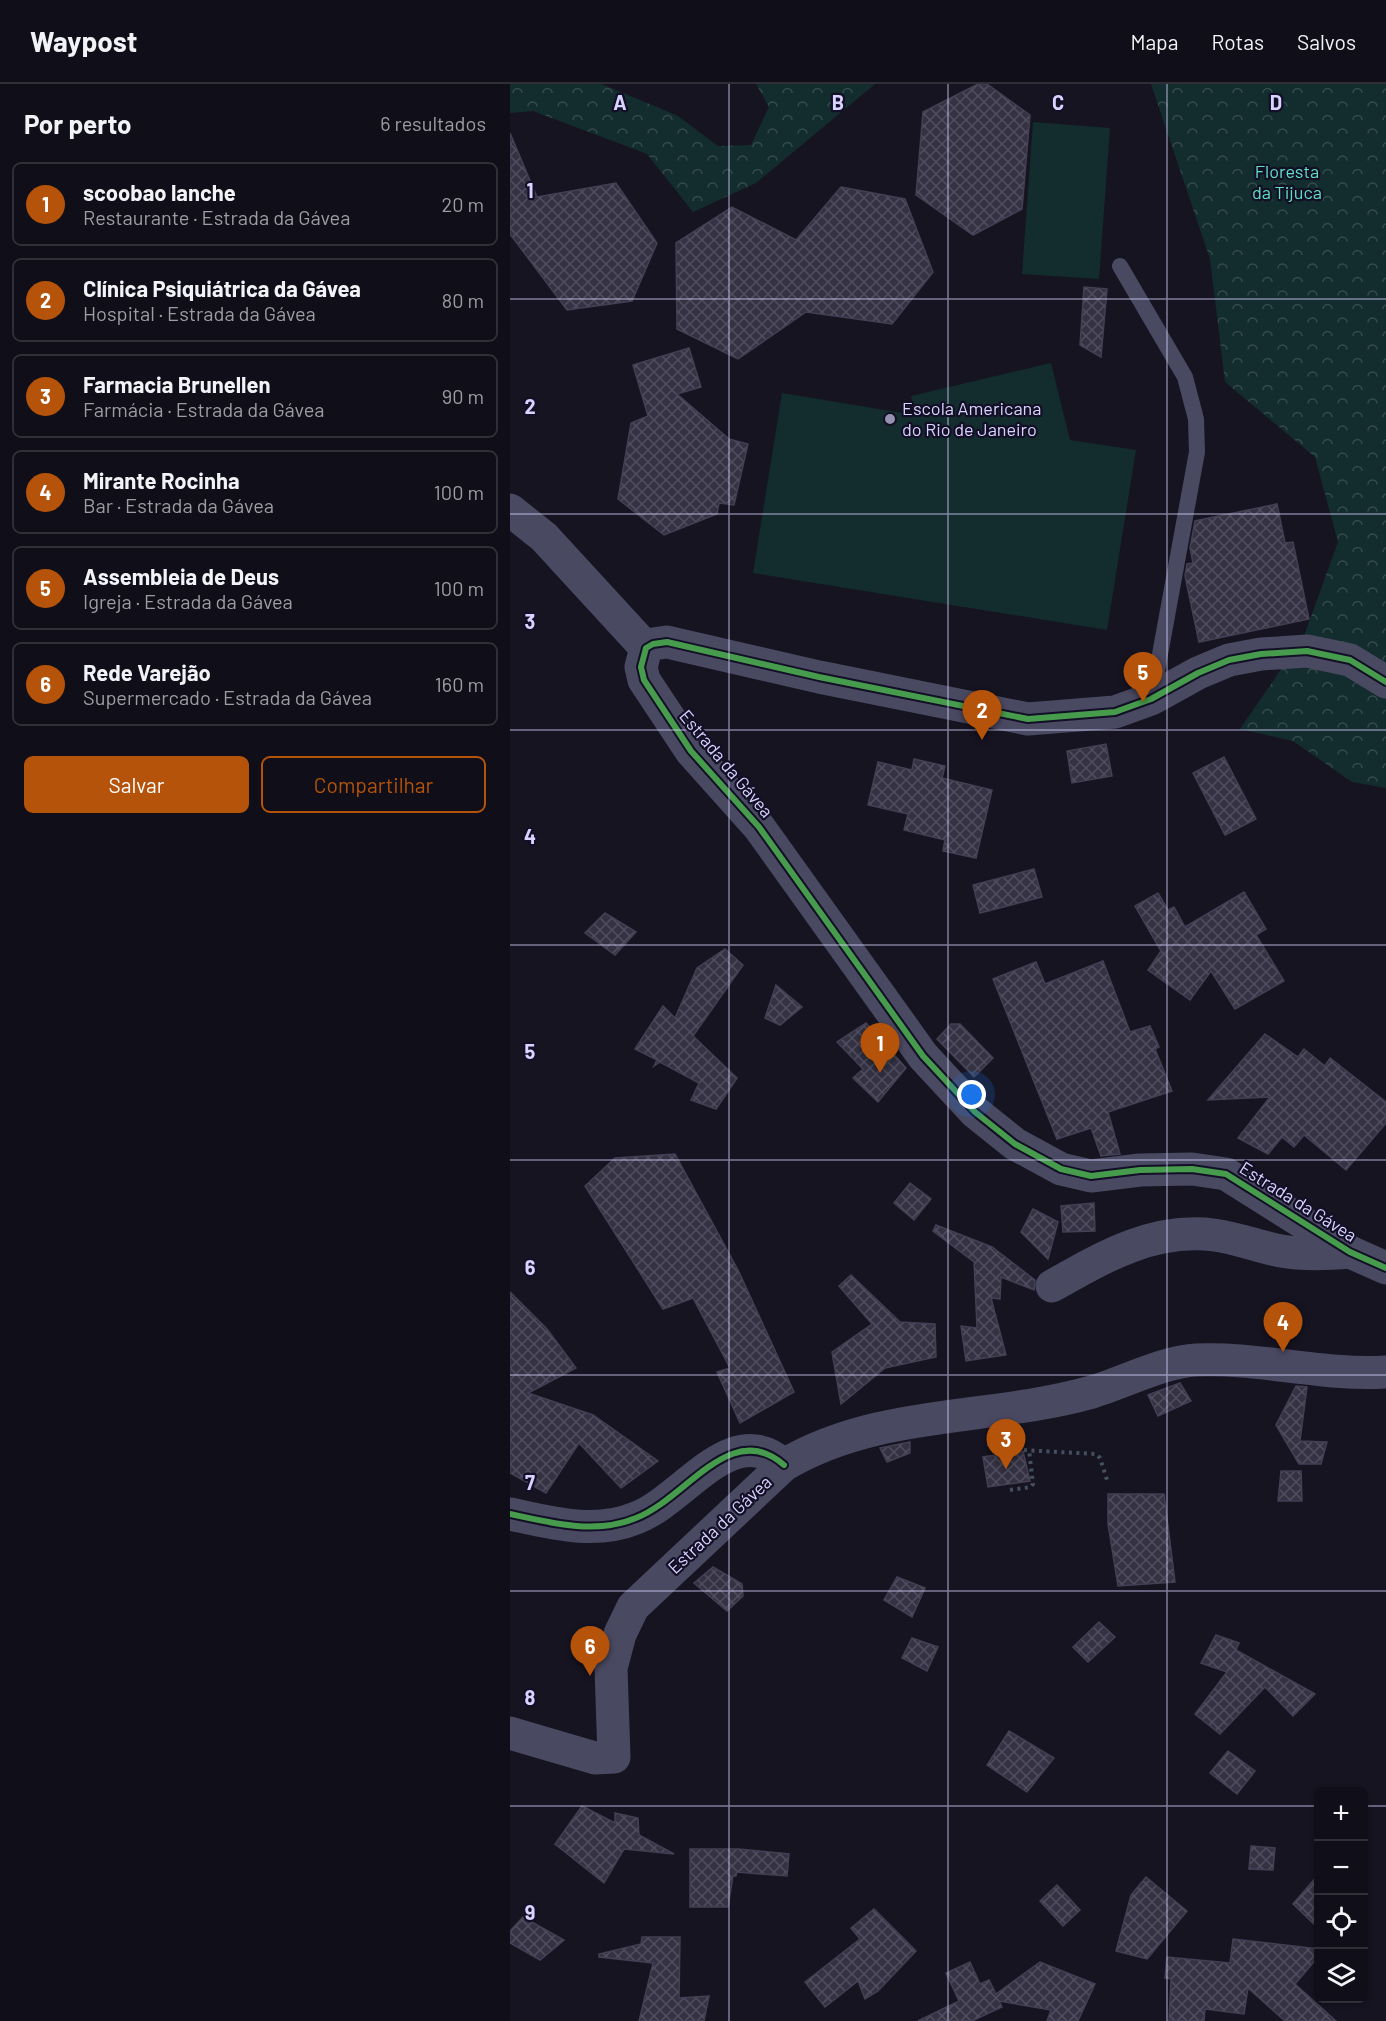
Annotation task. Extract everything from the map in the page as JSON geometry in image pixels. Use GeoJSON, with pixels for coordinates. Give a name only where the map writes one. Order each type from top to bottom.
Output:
{"type":"FeatureCollection","features":[{"type":"Feature","properties":{"kind":"street"},"geometry":{"type":"LineString","coordinates":[[510,510],[544,537],[646,648],[653,644],[667,642],[684,645],[819,677],[1028,718],[1116,711],[1151,699],[1198,673],[1229,660],[1261,654],[1307,651],[1350,660],[1386,682]]}},
{"type":"Feature","properties":{"kind":"street","name":"Estrada da Gávea"},"geometry":{"type":"LineString","coordinates":[[646,648],[641,667],[644,680],[691,751],[759,827],[923,1056],[975,1112],[1014,1144],[1061,1169],[1091,1176],[1140,1170],[1192,1169],[1226,1174],[1350,1252],[1386,1268]]}},
{"type":"Feature","properties":{"kind":"street"},"geometry":{"type":"LineString","coordinates":[[1052,1286],[1100,1259],[1144,1239],[1213,1235],[1281,1251],[1350,1252]]}},
{"type":"Feature","properties":{"kind":"street","name":"Estrada da Gávea"},"geometry":{"type":"LineString","coordinates":[[510,1733],[595,1758],[614,1757],[611,1668],[620,1634],[633,1607],[784,1465],[813,1447],[881,1426],[1005,1410],[1091,1392],[1192,1360],[1233,1359],[1301,1370],[1354,1374],[1386,1372]]}},
{"type":"Feature","properties":{"kind":"street"},"geometry":{"type":"LineString","coordinates":[[510,1514],[572,1527],[604,1526],[637,1518],[662,1504],[721,1459],[741,1449],[764,1451],[784,1465]]}},
{"type":"Feature","properties":{"kind":"lane"},"geometry":{"type":"LineString","coordinates":[[1120,266],[1185,377],[1196,419],[1197,452],[1151,699]]}},
{"type":"Feature","properties":{"kind":"path"},"geometry":{"type":"LineString","coordinates":[[984,1443],[1029,1450],[1096,1454],[1100,1458],[1108,1483]]}},
{"type":"Feature","properties":{"kind":"path"},"geometry":{"type":"LineString","coordinates":[[1010,1490],[1031,1487],[1033,1484],[1029,1450]]}},
{"type":"Feature","properties":{"kind":"green space"},"geometry":{"type":"Polygon","coordinates":[[[510,84],[602,84],[678,116],[718,146],[751,145],[769,107],[756,84],[875,84],[756,183],[693,212],[647,154],[533,111],[510,113],[510,84]]]}},
{"type":"Feature","properties":{"kind":"green space","name":"Floresta da Tijuca"},"geometry":{"type":"Polygon","coordinates":[[[1151,84],[1386,84],[1386,788],[1352,782],[1293,741],[1240,729],[1304,636],[1338,542],[1315,457],[1225,382],[1210,259],[1151,84]]]}},
{"type":"Feature","properties":{"kind":"green space"},"geometry":{"type":"Polygon","coordinates":[[[1033,122],[1110,128],[1099,279],[1022,274],[1033,122]]]}},
{"type":"Feature","properties":{"kind":"green space"},"geometry":{"type":"Polygon","coordinates":[[[1051,363],[1070,440],[1136,450],[1107,630],[753,573],[782,393],[915,415],[911,396],[1051,363]]]}},
{"type":"Feature","properties":{"kind":"building"},"geometry":{"type":"Polygon","coordinates":[[[978,84],[987,84],[1030,115],[1022,209],[973,235],[916,195],[923,112],[978,84]]]}},
{"type":"Feature","properties":{"kind":"building"},"geometry":{"type":"Polygon","coordinates":[[[510,133],[537,197],[616,183],[657,243],[632,301],[567,310],[510,234],[510,133]]]}},
{"type":"Feature","properties":{"kind":"building"},"geometry":{"type":"Polygon","coordinates":[[[841,187],[905,199],[933,272],[892,324],[806,312],[738,359],[677,329],[676,243],[732,207],[796,240],[841,187]]]}},
{"type":"Feature","properties":{"kind":"building"},"geometry":{"type":"Polygon","coordinates":[[[1084,287],[1107,289],[1101,357],[1080,345],[1084,287]]]}},
{"type":"Feature","properties":{"kind":"building"},"geometry":{"type":"Polygon","coordinates":[[[689,348],[701,387],[677,394],[729,439],[748,444],[734,505],[719,503],[717,514],[664,535],[618,499],[631,423],[648,416],[633,365],[689,348]]]}},
{"type":"Feature","properties":{"kind":"building"},"geometry":{"type":"Polygon","coordinates":[[[1277,504],[1285,543],[1293,542],[1309,619],[1199,642],[1185,576],[1187,564],[1193,563],[1190,548],[1195,521],[1277,504]]]}},
{"type":"Feature","properties":{"kind":"building"},"geometry":{"type":"Polygon","coordinates":[[[1106,744],[1112,776],[1072,783],[1067,751],[1106,744]]]}},
{"type":"Feature","properties":{"kind":"building"},"geometry":{"type":"Polygon","coordinates":[[[1224,757],[1256,819],[1225,835],[1193,773],[1224,757]]]}},
{"type":"Feature","properties":{"kind":"building"},"geometry":{"type":"Polygon","coordinates":[[[914,759],[945,766],[942,778],[992,790],[976,858],[943,851],[945,840],[904,830],[908,814],[868,805],[878,762],[912,770],[914,759]]]}},
{"type":"Feature","properties":{"kind":"building"},"geometry":{"type":"Polygon","coordinates":[[[1034,869],[1042,897],[980,913],[973,885],[1034,869]]]}},
{"type":"Feature","properties":{"kind":"building"},"geometry":{"type":"Polygon","coordinates":[[[1244,892],[1266,929],[1256,935],[1284,981],[1235,1009],[1211,971],[1190,1000],[1148,970],[1161,951],[1135,906],[1158,893],[1168,910],[1174,907],[1185,927],[1244,892]]]}},
{"type":"Feature","properties":{"kind":"building"},"geometry":{"type":"Polygon","coordinates":[[[605,913],[636,932],[615,955],[585,933],[605,913]]]}},
{"type":"Feature","properties":{"kind":"building"},"geometry":{"type":"Polygon","coordinates":[[[725,949],[743,965],[693,1036],[737,1078],[716,1109],[691,1100],[699,1083],[660,1062],[654,1066],[657,1060],[635,1049],[663,1006],[675,1018],[697,968],[725,949]]]}},
{"type":"Feature","properties":{"kind":"building"},"geometry":{"type":"Polygon","coordinates":[[[1103,961],[1130,1032],[1150,1026],[1159,1047],[1155,1049],[1172,1091],[1108,1112],[1120,1154],[1101,1156],[1091,1128],[1057,1139],[993,979],[1036,962],[1045,984],[1103,961]]]}},
{"type":"Feature","properties":{"kind":"building"},"geometry":{"type":"Polygon","coordinates":[[[776,985],[802,1007],[780,1025],[765,1018],[776,985]]]}},
{"type":"Feature","properties":{"kind":"building"},"geometry":{"type":"Polygon","coordinates":[[[866,1023],[906,1068],[878,1102],[853,1078],[863,1069],[837,1042],[866,1023]]]}},
{"type":"Feature","properties":{"kind":"building"},"geometry":{"type":"Polygon","coordinates":[[[951,1024],[960,1024],[993,1058],[974,1077],[937,1039],[951,1024]]]}},
{"type":"Feature","properties":{"kind":"building"},"geometry":{"type":"Polygon","coordinates":[[[1265,1034],[1298,1057],[1304,1049],[1325,1066],[1330,1058],[1386,1102],[1386,1123],[1346,1170],[1304,1135],[1294,1147],[1282,1137],[1268,1154],[1238,1138],[1270,1097],[1208,1100],[1265,1034]]]}},
{"type":"Feature","properties":{"kind":"building"},"geometry":{"type":"Polygon","coordinates":[[[675,1154],[738,1270],[794,1392],[740,1423],[717,1372],[730,1368],[693,1298],[663,1309],[585,1186],[615,1158],[675,1154]]]}},
{"type":"Feature","properties":{"kind":"building"},"geometry":{"type":"Polygon","coordinates":[[[910,1183],[931,1199],[914,1220],[894,1203],[910,1183]]]}},
{"type":"Feature","properties":{"kind":"building"},"geometry":{"type":"Polygon","coordinates":[[[1094,1203],[1095,1231],[1063,1232],[1061,1206],[1094,1203]]]}},
{"type":"Feature","properties":{"kind":"building"},"geometry":{"type":"Polygon","coordinates":[[[1033,1209],[1058,1222],[1048,1259],[1021,1232],[1033,1209]]]}},
{"type":"Feature","properties":{"kind":"building"},"geometry":{"type":"Polygon","coordinates":[[[936,1225],[992,1247],[1035,1280],[1034,1290],[1001,1277],[1000,1299],[991,1298],[1006,1355],[966,1361],[961,1326],[977,1328],[974,1262],[933,1231],[936,1225]]]}},
{"type":"Feature","properties":{"kind":"building"},"geometry":{"type":"Polygon","coordinates":[[[851,1275],[900,1322],[935,1324],[936,1357],[885,1368],[841,1404],[832,1352],[872,1324],[839,1286],[851,1275]]]}},
{"type":"Feature","properties":{"kind":"building"},"geometry":{"type":"Polygon","coordinates":[[[510,1292],[547,1329],[576,1368],[528,1393],[593,1415],[658,1461],[621,1488],[579,1443],[546,1493],[510,1473],[510,1292]]]}},
{"type":"Feature","properties":{"kind":"building"},"geometry":{"type":"Polygon","coordinates":[[[1180,1383],[1191,1401],[1158,1416],[1148,1395],[1180,1383]]]}},
{"type":"Feature","properties":{"kind":"building"},"geometry":{"type":"Polygon","coordinates":[[[1296,1386],[1307,1387],[1300,1441],[1327,1442],[1321,1464],[1299,1464],[1276,1425],[1296,1386]]]}},
{"type":"Feature","properties":{"kind":"building"},"geometry":{"type":"Polygon","coordinates":[[[910,1442],[910,1453],[887,1462],[880,1448],[910,1442]]]}},
{"type":"Feature","properties":{"kind":"building"},"geometry":{"type":"Polygon","coordinates":[[[1023,1451],[1030,1481],[988,1487],[983,1457],[1023,1451]]]}},
{"type":"Feature","properties":{"kind":"building"},"geometry":{"type":"Polygon","coordinates":[[[1281,1471],[1301,1471],[1302,1501],[1278,1501],[1281,1471]]]}},
{"type":"Feature","properties":{"kind":"building"},"geometry":{"type":"Polygon","coordinates":[[[1108,1494],[1164,1494],[1175,1582],[1118,1586],[1108,1524],[1108,1494]]]}},
{"type":"Feature","properties":{"kind":"building"},"geometry":{"type":"Polygon","coordinates":[[[713,1567],[742,1584],[743,1596],[727,1611],[694,1583],[713,1567]]]}},
{"type":"Feature","properties":{"kind":"building"},"geometry":{"type":"Polygon","coordinates":[[[897,1577],[925,1588],[912,1617],[884,1600],[897,1577]]]}},
{"type":"Feature","properties":{"kind":"building"},"geometry":{"type":"Polygon","coordinates":[[[1099,1622],[1115,1637],[1088,1662],[1073,1647],[1099,1622]]]}},
{"type":"Feature","properties":{"kind":"building"},"geometry":{"type":"Polygon","coordinates":[[[1216,1635],[1239,1643],[1236,1650],[1315,1694],[1293,1716],[1265,1687],[1220,1734],[1195,1714],[1227,1672],[1201,1663],[1216,1635]]]}},
{"type":"Feature","properties":{"kind":"building"},"geometry":{"type":"Polygon","coordinates":[[[912,1638],[938,1647],[927,1671],[902,1658],[912,1638]]]}},
{"type":"Feature","properties":{"kind":"building"},"geometry":{"type":"Polygon","coordinates":[[[1009,1731],[1054,1758],[1027,1792],[987,1765],[1009,1731]]]}},
{"type":"Feature","properties":{"kind":"building"},"geometry":{"type":"Polygon","coordinates":[[[1228,1751],[1255,1771],[1237,1794],[1210,1773],[1228,1751]]]}},
{"type":"Feature","properties":{"kind":"building"},"geometry":{"type":"Polygon","coordinates":[[[582,1806],[615,1823],[615,1813],[638,1818],[639,1835],[674,1854],[624,1849],[604,1883],[555,1844],[582,1806]]]}},
{"type":"Feature","properties":{"kind":"building"},"geometry":{"type":"Polygon","coordinates":[[[1251,1846],[1275,1848],[1273,1870],[1249,1869],[1251,1846]]]}},
{"type":"Feature","properties":{"kind":"building"},"geometry":{"type":"Polygon","coordinates":[[[690,1849],[739,1849],[789,1854],[787,1876],[737,1872],[736,1876],[733,1876],[728,1907],[690,1907],[690,1849]]]}},
{"type":"Feature","properties":{"kind":"building"},"geometry":{"type":"Polygon","coordinates":[[[1146,1877],[1187,1911],[1147,1959],[1116,1951],[1131,1895],[1146,1877]]]}},
{"type":"Feature","properties":{"kind":"building"},"geometry":{"type":"Polygon","coordinates":[[[1314,1880],[1314,1924],[1293,1904],[1314,1880]]]}},
{"type":"Feature","properties":{"kind":"building"},"geometry":{"type":"Polygon","coordinates":[[[1057,1885],[1080,1910],[1063,1926],[1040,1901],[1057,1885]]]}},
{"type":"Feature","properties":{"kind":"building"},"geometry":{"type":"Polygon","coordinates":[[[874,1909],[916,1951],[878,1991],[865,1999],[858,1981],[825,2007],[805,1982],[860,1939],[851,1928],[874,1909]]]}},
{"type":"Feature","properties":{"kind":"building"},"geometry":{"type":"Polygon","coordinates":[[[523,1917],[564,1940],[540,1960],[510,1943],[510,1931],[523,1917]]]}},
{"type":"Feature","properties":{"kind":"building"},"geometry":{"type":"Polygon","coordinates":[[[642,1937],[680,1937],[679,1998],[709,1996],[704,2021],[639,2021],[653,1963],[599,1957],[599,1954],[641,1944],[642,1937]]]}},
{"type":"Feature","properties":{"kind":"building"},"geometry":{"type":"Polygon","coordinates":[[[1233,1939],[1314,1949],[1314,1962],[1295,1984],[1336,2021],[1285,2021],[1248,1988],[1244,2014],[1205,2009],[1204,2021],[1169,2021],[1171,1979],[1165,1978],[1167,1957],[1230,1963],[1233,1939]]]}},
{"type":"Feature","properties":{"kind":"building"},"geometry":{"type":"Polygon","coordinates":[[[970,1962],[980,1984],[989,1980],[996,1994],[1040,1962],[1095,1984],[1078,2021],[1047,2021],[1051,2010],[999,2001],[1002,2007],[972,2021],[918,2021],[959,2001],[946,1973],[970,1962]]]}},
{"type":"Feature","properties":{"kind":"cycle path"},"geometry":{"type":"LineString","coordinates":[[1386,682],[1350,660],[1307,651],[1261,654],[1229,660],[1198,673],[1151,699],[1115,712],[1028,719],[819,677],[667,642],[653,644],[646,648],[641,667],[644,680],[691,751],[759,827],[923,1056],[975,1112],[1015,1144],[1061,1169],[1091,1176],[1140,1170],[1192,1169],[1226,1174],[1350,1252],[1386,1268]]}},
{"type":"Feature","properties":{"kind":"cycle path"},"geometry":{"type":"LineString","coordinates":[[510,1514],[573,1526],[605,1526],[636,1518],[655,1508],[727,1456],[746,1451],[764,1453],[784,1465]]}},
{"type":"Feature","properties":{"kind":"place","name":"Escola Americana do Rio de Janeiro"},"geometry":{"type":"Point","coordinates":[890,419]}},
{"type":"Feature","properties":{"kind":"place","name":"Assembleia de Deus"},"geometry":{"type":"Point","coordinates":[1143,702]}},
{"type":"Feature","properties":{"kind":"place","name":"Clínica Psiquiátrica da Gávea"},"geometry":{"type":"Point","coordinates":[982,740]}},
{"type":"Feature","properties":{"kind":"place","name":"scoobao lanche"},"geometry":{"type":"Point","coordinates":[880,1073]}},
{"type":"Feature","properties":{"kind":"place","name":"Mirante Rocinha"},"geometry":{"type":"Point","coordinates":[1283,1352]}},
{"type":"Feature","properties":{"kind":"place","name":"Farmacia Brunellen"},"geometry":{"type":"Point","coordinates":[1006,1469]}},
{"type":"Feature","properties":{"kind":"place","name":"Rede Varejão"},"geometry":{"type":"Point","coordinates":[590,1676]}}]}
